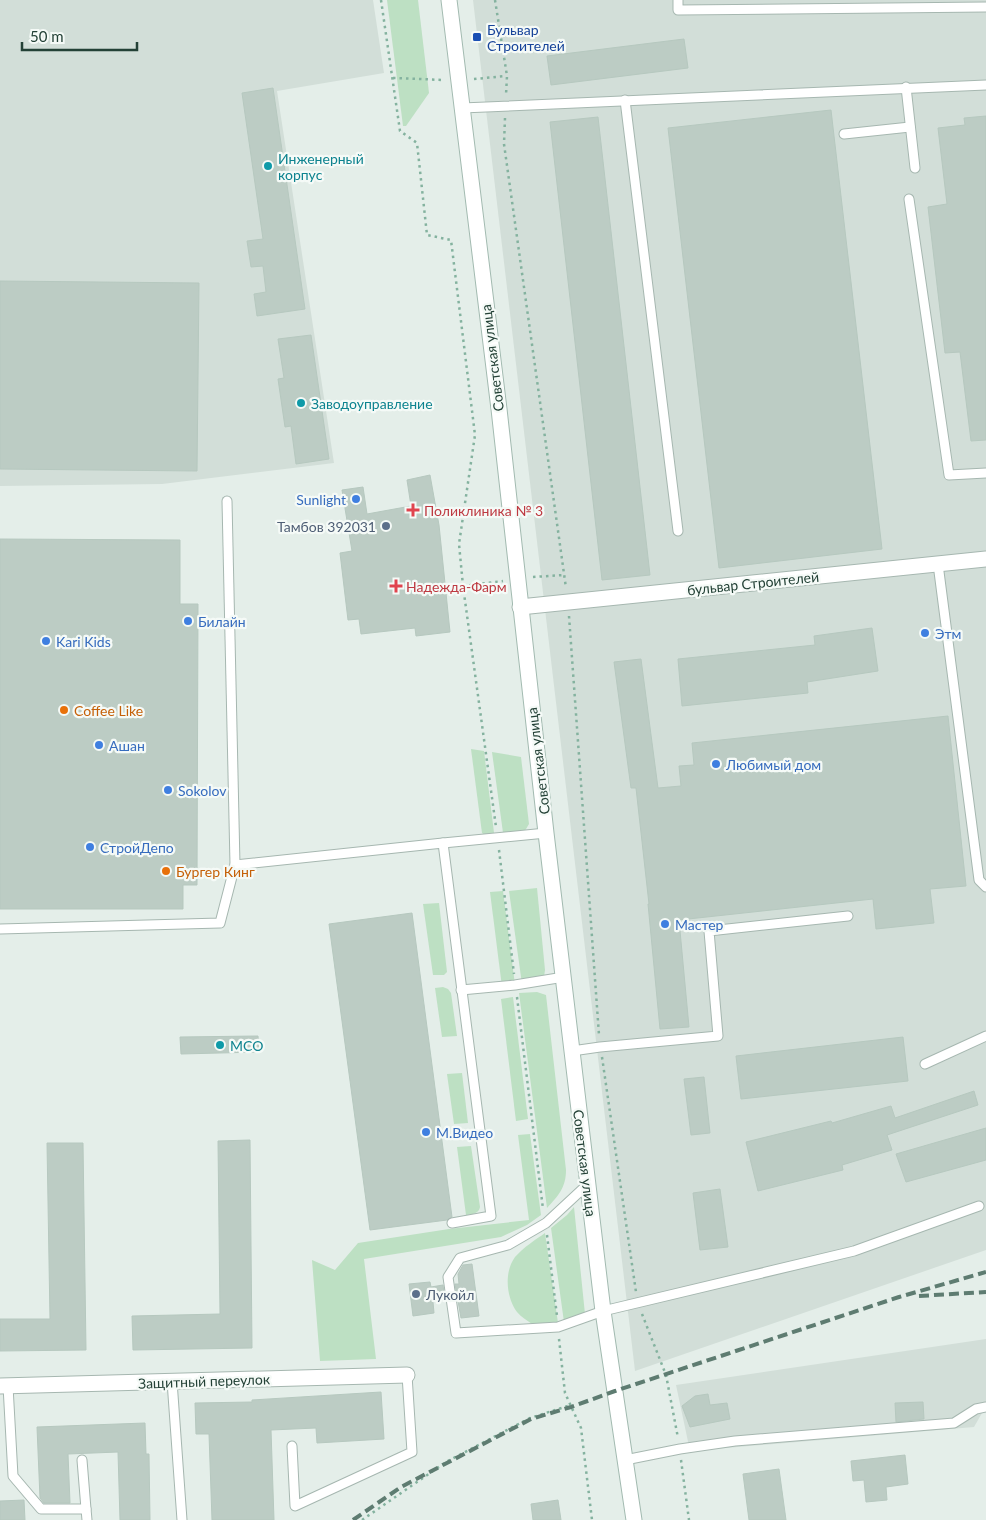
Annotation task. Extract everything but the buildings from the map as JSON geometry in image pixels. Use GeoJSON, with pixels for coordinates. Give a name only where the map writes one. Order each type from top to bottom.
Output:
{"type":"FeatureCollection","features":[{"type":"Feature","properties":{"kind":"main road","name":"Советская улица"},"geometry":{"type":"LineString","coordinates":[[449,0],[603,1311],[634,1520]]}},
{"type":"Feature","properties":{"kind":"main road","name":"бульвар Строителей"},"geometry":{"type":"LineString","coordinates":[[520,608],[986,559]]}},
{"type":"Feature","properties":{"kind":"main road","name":"Защитный переулок"},"geometry":{"type":"LineString","coordinates":[[4,1386],[407,1375]]}},
{"type":"Feature","properties":{"kind":"lane"},"geometry":{"type":"LineString","coordinates":[[678,0],[678,10],[986,7]]}},
{"type":"Feature","properties":{"kind":"lane"},"geometry":{"type":"LineString","coordinates":[[462,108],[906,87],[986,85]]}},
{"type":"Feature","properties":{"kind":"lane"},"geometry":{"type":"LineString","coordinates":[[906,87],[916,168]]}},
{"type":"Feature","properties":{"kind":"lane"},"geometry":{"type":"LineString","coordinates":[[625,100],[678,531]]}},
{"type":"Feature","properties":{"kind":"lane"},"geometry":{"type":"LineString","coordinates":[[844,134],[910,127]]}},
{"type":"Feature","properties":{"kind":"lane"},"geometry":{"type":"LineString","coordinates":[[909,199],[949,475],[986,473]]}},
{"type":"Feature","properties":{"kind":"lane"},"geometry":{"type":"LineString","coordinates":[[0,929],[220,923],[235,864],[227,501]]}},
{"type":"Feature","properties":{"kind":"lane"},"geometry":{"type":"LineString","coordinates":[[938,564],[979,880],[986,887]]}},
{"type":"Feature","properties":{"kind":"lane"},"geometry":{"type":"LineString","coordinates":[[235,864],[546,833]]}},
{"type":"Feature","properties":{"kind":"lane"},"geometry":{"type":"LineString","coordinates":[[443,843],[491,1216],[452,1223]]}},
{"type":"Feature","properties":{"kind":"lane"},"geometry":{"type":"LineString","coordinates":[[572,1052],[600,1047],[718,1036],[709,931],[848,916]]}},
{"type":"Feature","properties":{"kind":"lane"},"geometry":{"type":"LineString","coordinates":[[462,990],[564,977]]}},
{"type":"Feature","properties":{"kind":"lane"},"geometry":{"type":"LineString","coordinates":[[925,1064],[986,1036]]}},
{"type":"Feature","properties":{"kind":"lane"},"geometry":{"type":"LineString","coordinates":[[588,1184],[546,1223],[508,1245],[460,1258],[448,1277],[456,1333],[558,1327],[603,1311],[854,1251],[979,1206]]}},
{"type":"Feature","properties":{"kind":"lane"},"geometry":{"type":"LineString","coordinates":[[292,1446],[295,1506],[412,1452],[407,1375]]}},
{"type":"Feature","properties":{"kind":"lane"},"geometry":{"type":"LineString","coordinates":[[172,1381],[182,1520]]}},
{"type":"Feature","properties":{"kind":"lane"},"geometry":{"type":"LineString","coordinates":[[4,1386],[14,1476],[41,1509],[86,1509]]}},
{"type":"Feature","properties":{"kind":"lane"},"geometry":{"type":"LineString","coordinates":[[625,1460],[735,1441],[954,1423],[976,1408],[986,1407]]}},
{"type":"Feature","properties":{"kind":"lane"},"geometry":{"type":"LineString","coordinates":[[82,1460],[87,1520]]}},
{"type":"Feature","properties":{"kind":"path"},"geometry":{"type":"LineString","coordinates":[[381,0],[400,131],[418,143],[427,235],[451,240],[475,435],[459,544],[464,596],[546,1223],[565,1393],[582,1428],[592,1520]]}},
{"type":"Feature","properties":{"kind":"path"},"geometry":{"type":"LineString","coordinates":[[495,0],[507,76],[504,144],[568,602],[600,1047],[638,1303],[666,1375],[680,1449],[688,1520]]}},
{"type":"Feature","properties":{"kind":"path"},"geometry":{"type":"LineString","coordinates":[[362,1520],[446,1462],[530,1418],[571,1405]]}},
{"type":"Feature","properties":{"kind":"shaded area"},"geometry":{"type":"Polygon","coordinates":[[[0,0],[373,0],[384,73],[277,91],[334,463],[162,484],[0,486],[0,0]]]}},
{"type":"Feature","properties":{"kind":"shaded area"},"geometry":{"type":"Polygon","coordinates":[[[473,0],[986,0],[986,1250],[635,1371],[473,0]]]}},
{"type":"Feature","properties":{"kind":"shaded area"},"geometry":{"type":"Polygon","coordinates":[[[986,1339],[986,1406],[974,1427],[690,1451],[676,1385],[986,1339]]]}},
{"type":"Feature","properties":{"kind":"green space"},"geometry":{"type":"Polygon","coordinates":[[[387,0],[418,0],[429,93],[406,126],[403,126],[387,0]]]}},
{"type":"Feature","properties":{"kind":"green space"},"geometry":{"type":"Polygon","coordinates":[[[471,749],[484,751],[495,841],[482,833],[471,749]]]}},
{"type":"Feature","properties":{"kind":"green space"},"geometry":{"type":"Polygon","coordinates":[[[492,752],[521,757],[529,824],[523,834],[504,840],[492,752]]]}},
{"type":"Feature","properties":{"kind":"green space"},"geometry":{"type":"Polygon","coordinates":[[[537,888],[545,970],[544,977],[522,984],[509,891],[537,888]]]}},
{"type":"Feature","properties":{"kind":"green space"},"geometry":{"type":"Polygon","coordinates":[[[503,891],[515,985],[502,987],[490,892],[503,891]]]}},
{"type":"Feature","properties":{"kind":"green space"},"geometry":{"type":"Polygon","coordinates":[[[439,903],[447,972],[444,975],[433,975],[423,904],[439,903]]]}},
{"type":"Feature","properties":{"kind":"green space"},"geometry":{"type":"Polygon","coordinates":[[[443,987],[451,993],[457,1036],[442,1037],[435,988],[443,987]]]}},
{"type":"Feature","properties":{"kind":"green space"},"geometry":{"type":"Polygon","coordinates":[[[537,992],[546,995],[566,1170],[563,1187],[547,1208],[519,993],[537,992]]]}},
{"type":"Feature","properties":{"kind":"green space"},"geometry":{"type":"Polygon","coordinates":[[[513,997],[528,1119],[516,1121],[501,999],[513,997]]]}},
{"type":"Feature","properties":{"kind":"green space"},"geometry":{"type":"Polygon","coordinates":[[[462,1073],[468,1123],[454,1124],[447,1074],[462,1073]]]}},
{"type":"Feature","properties":{"kind":"green space"},"geometry":{"type":"Polygon","coordinates":[[[530,1134],[541,1215],[527,1225],[501,1237],[364,1259],[376,1359],[320,1361],[312,1260],[335,1270],[358,1243],[449,1229],[529,1220],[518,1135],[530,1134]]]}},
{"type":"Feature","properties":{"kind":"green space"},"geometry":{"type":"Polygon","coordinates":[[[471,1146],[480,1207],[477,1212],[466,1215],[457,1147],[471,1146]]]}},
{"type":"Feature","properties":{"kind":"green space"},"geometry":{"type":"Polygon","coordinates":[[[574,1207],[585,1314],[564,1322],[551,1228],[574,1207]]]}},
{"type":"Feature","properties":{"kind":"green space"},"geometry":{"type":"Polygon","coordinates":[[[545,1233],[558,1323],[532,1324],[519,1314],[513,1306],[508,1284],[509,1270],[515,1257],[545,1233]]]}},
{"type":"Feature","properties":{"kind":"railway"},"geometry":{"type":"LineString","coordinates":[[353,1520],[401,1487],[531,1419],[899,1297],[986,1272]]}},
{"type":"Feature","properties":{"kind":"railway"},"geometry":{"type":"LineString","coordinates":[[919,1296],[986,1292]]}},
{"type":"Feature","properties":{"kind":"place","name":"Бульвар Строителей"},"geometry":{"type":"Point","coordinates":[477,37]}},
{"type":"Feature","properties":{"kind":"place","name":"Инженерный корпус"},"geometry":{"type":"Point","coordinates":[268,166]}},
{"type":"Feature","properties":{"kind":"place","name":"Заводоуправление"},"geometry":{"type":"Point","coordinates":[301,403]}},
{"type":"Feature","properties":{"kind":"place","name":"Sunlight"},"geometry":{"type":"Point","coordinates":[356,499]}},
{"type":"Feature","properties":{"kind":"place","name":"Поликлиника № 3"},"geometry":{"type":"Point","coordinates":[413,510]}},
{"type":"Feature","properties":{"kind":"place","name":"Тамбов 392031"},"geometry":{"type":"Point","coordinates":[386,526]}},
{"type":"Feature","properties":{"kind":"place","name":"Надежда-Фарм"},"geometry":{"type":"Point","coordinates":[396,586]}},
{"type":"Feature","properties":{"kind":"place","name":"Билайн"},"geometry":{"type":"Point","coordinates":[188,621]}},
{"type":"Feature","properties":{"kind":"place","name":"Этм"},"geometry":{"type":"Point","coordinates":[925,633]}},
{"type":"Feature","properties":{"kind":"place","name":"Kari Kids"},"geometry":{"type":"Point","coordinates":[46,641]}},
{"type":"Feature","properties":{"kind":"place","name":"Coffee Like"},"geometry":{"type":"Point","coordinates":[64,710]}},
{"type":"Feature","properties":{"kind":"place","name":"Ашан"},"geometry":{"type":"Point","coordinates":[99,745]}},
{"type":"Feature","properties":{"kind":"place","name":"Любимый дом"},"geometry":{"type":"Point","coordinates":[716,764]}},
{"type":"Feature","properties":{"kind":"place","name":"Sokolov"},"geometry":{"type":"Point","coordinates":[168,790]}},
{"type":"Feature","properties":{"kind":"place","name":"СтройДепо"},"geometry":{"type":"Point","coordinates":[90,847]}},
{"type":"Feature","properties":{"kind":"place","name":"Бургер Кинг"},"geometry":{"type":"Point","coordinates":[166,871]}},
{"type":"Feature","properties":{"kind":"place","name":"Мастер"},"geometry":{"type":"Point","coordinates":[665,924]}},
{"type":"Feature","properties":{"kind":"place","name":"МСО"},"geometry":{"type":"Point","coordinates":[220,1045]}},
{"type":"Feature","properties":{"kind":"place","name":"М.Видео"},"geometry":{"type":"Point","coordinates":[426,1132]}},
{"type":"Feature","properties":{"kind":"place","name":"Лукойл"},"geometry":{"type":"Point","coordinates":[416,1294]}}]}
